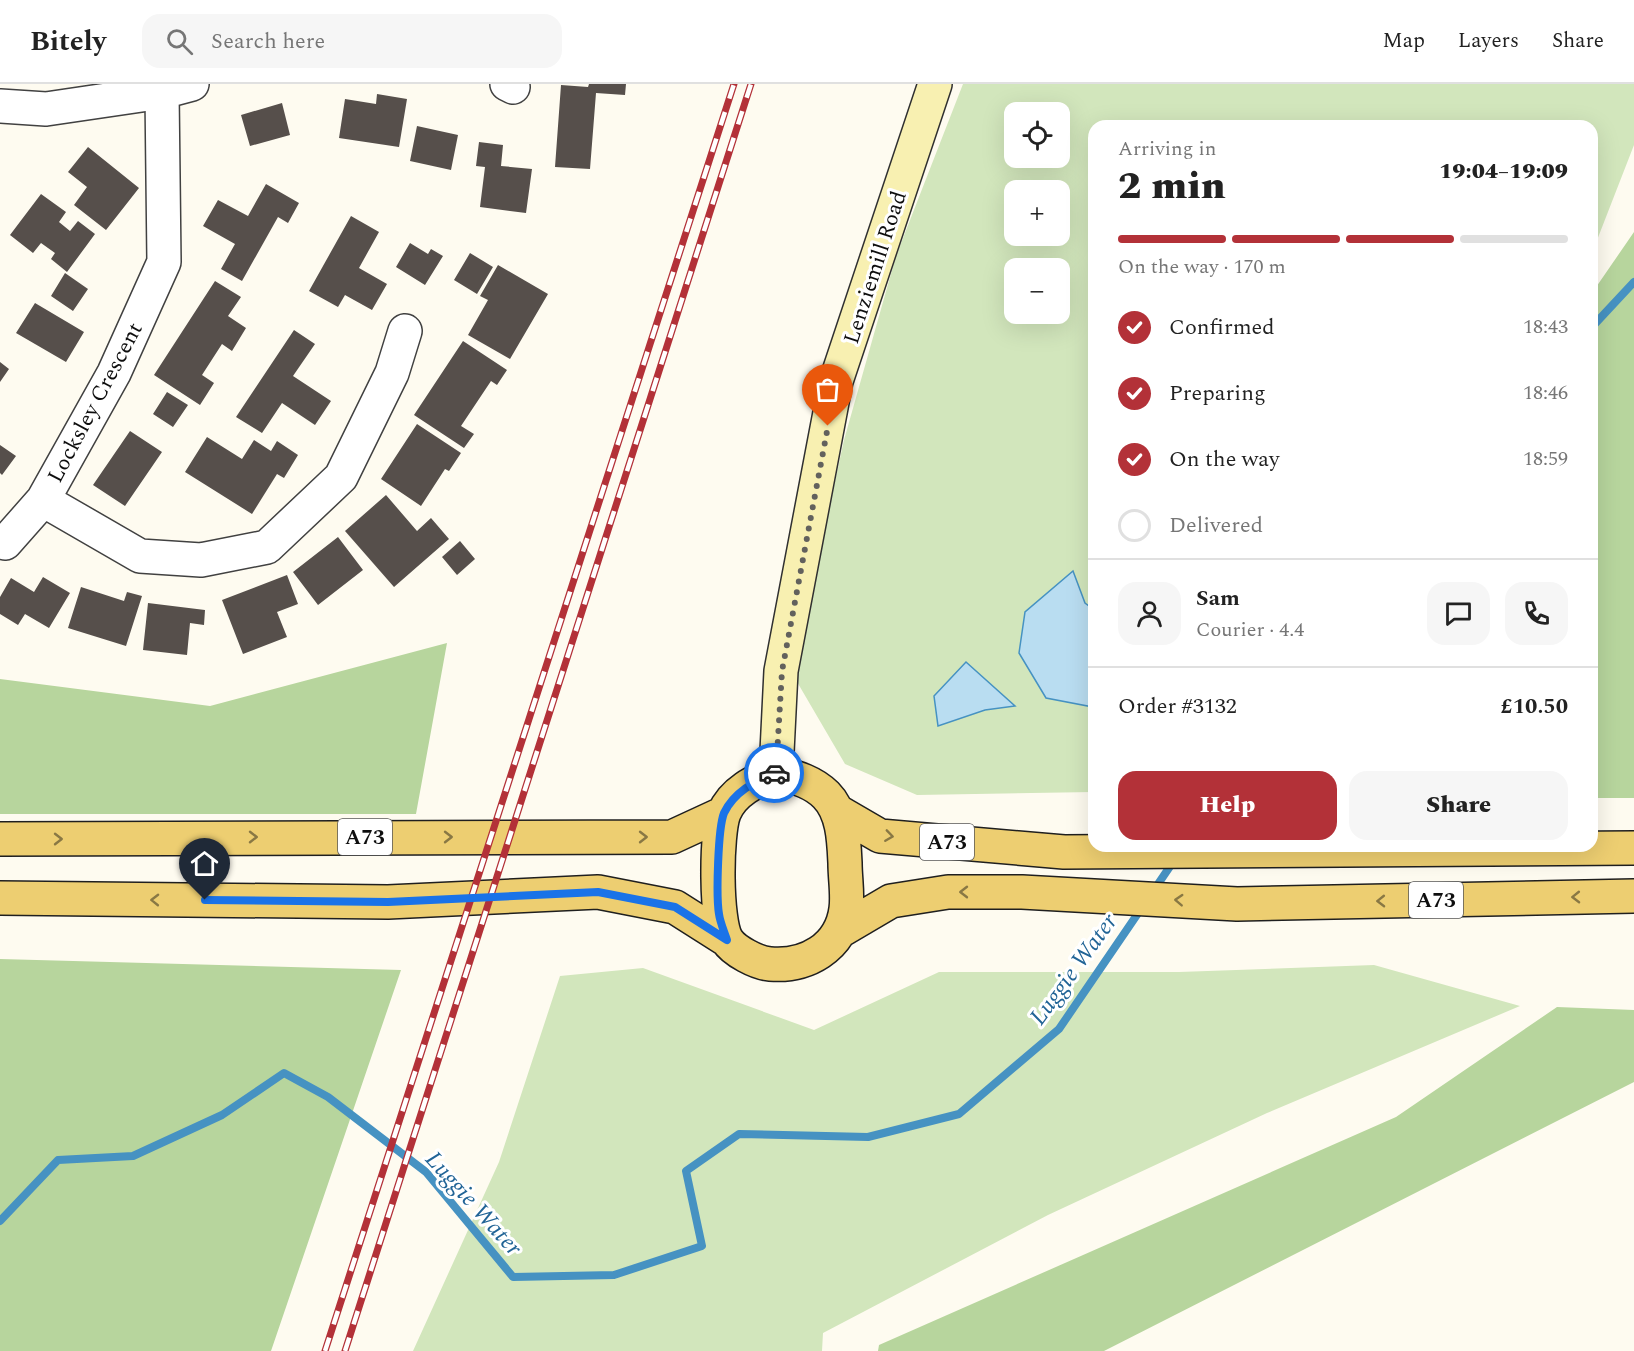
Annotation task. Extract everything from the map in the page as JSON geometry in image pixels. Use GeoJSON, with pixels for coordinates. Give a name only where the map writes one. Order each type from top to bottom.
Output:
{"type":"FeatureCollection","features":[{"type":"Feature","properties":{"kind":"main road","name":"Lenziemill Road"},"geometry":{"type":"LineString","coordinates":[[776,772],[782,671],[836,381],[935,84]]}},
{"type":"Feature","properties":{"kind":"main road","name":"A73"},"geometry":{"type":"LineString","coordinates":[[0,839],[672,837],[724,813],[745,788],[776,772],[804,780],[826,795],[837,811],[844,834],[846,909],[840,931]]}},
{"type":"Feature","properties":{"kind":"main road","name":"A73"},"geometry":{"type":"LineString","coordinates":[[837,811],[880,836],[1064,852],[1088,852]]}},
{"type":"Feature","properties":{"kind":"main road"},"geometry":{"type":"LineString","coordinates":[[724,813],[720,837],[718,913],[727,940]]}},
{"type":"Feature","properties":{"kind":"main road","name":"A73"},"geometry":{"type":"LineString","coordinates":[[1598,848],[1634,848]]}},
{"type":"Feature","properties":{"kind":"main road","name":"A73"},"geometry":{"type":"LineString","coordinates":[[0,898],[388,902],[598,892],[675,907],[727,940],[743,954],[767,964],[794,964],[818,955],[840,931],[891,901],[948,892],[1022,892],[1237,904],[1634,896]]}},
{"type":"Feature","properties":{"kind":"street"},"geometry":{"type":"LineString","coordinates":[[0,106],[46,109],[177,88]]}},
{"type":"Feature","properties":{"kind":"street","name":"Locksley Crescent"},"geometry":{"type":"LineString","coordinates":[[177,88],[164,262],[114,373],[43,500],[140,556],[201,560],[267,547],[341,477],[392,373],[405,331]]}},
{"type":"Feature","properties":{"kind":"street"},"geometry":{"type":"LineString","coordinates":[[5,543],[43,500]]}},
{"type":"Feature","properties":{"kind":"green space"},"geometry":{"type":"Polygon","coordinates":[[[963,84],[1634,84],[1634,145],[1598,238],[1598,120],[1088,120],[1088,792],[917,795],[845,764],[793,675],[844,440],[896,256],[963,84]]]}},
{"type":"Feature","properties":{"kind":"green space"},"geometry":{"type":"Polygon","coordinates":[[[1634,232],[1634,798],[1598,798],[1598,284],[1634,232]]]}},
{"type":"Feature","properties":{"kind":"green space"},"geometry":{"type":"Polygon","coordinates":[[[447,643],[416,814],[0,814],[0,679],[210,706],[447,643]]]}},
{"type":"Feature","properties":{"kind":"green space"},"geometry":{"type":"Polygon","coordinates":[[[0,959],[401,970],[271,1351],[0,1351],[0,959]]]}},
{"type":"Feature","properties":{"kind":"green space"},"geometry":{"type":"Polygon","coordinates":[[[1374,965],[1520,1006],[1267,1113],[1048,1215],[823,1333],[822,1351],[413,1351],[499,1162],[560,976],[643,968],[814,1030],[939,972],[1179,972],[1374,965]]]}},
{"type":"Feature","properties":{"kind":"green space"},"geometry":{"type":"Polygon","coordinates":[[[1557,1007],[1634,1010],[1634,1082],[1104,1351],[878,1351],[879,1345],[1396,1117],[1557,1007]]]}},
{"type":"Feature","properties":{"kind":"water"},"geometry":{"type":"Polygon","coordinates":[[[1073,571],[1085,603],[1088,605],[1088,706],[1046,698],[1019,653],[1025,612],[1073,571]]]}},
{"type":"Feature","properties":{"kind":"water"},"geometry":{"type":"Polygon","coordinates":[[[966,662],[1015,706],[985,710],[938,726],[934,696],[966,662]]]}},
{"type":"Feature","properties":{"kind":"building"},"geometry":{"type":"Polygon","coordinates":[[[589,84],[626,84],[625,95],[596,93],[590,169],[555,167],[561,85],[588,87],[589,84]]]}},
{"type":"Feature","properties":{"kind":"building"},"geometry":{"type":"Polygon","coordinates":[[[377,94],[407,99],[399,147],[339,138],[345,99],[376,104],[377,94]]]}},
{"type":"Feature","properties":{"kind":"building"},"geometry":{"type":"Polygon","coordinates":[[[282,103],[290,135],[250,146],[241,115],[282,103]]]}},
{"type":"Feature","properties":{"kind":"building"},"geometry":{"type":"Polygon","coordinates":[[[417,126],[458,135],[451,170],[410,161],[417,126]]]}},
{"type":"Feature","properties":{"kind":"building"},"geometry":{"type":"Polygon","coordinates":[[[479,142],[503,145],[501,166],[532,169],[526,213],[480,207],[485,167],[476,166],[479,142]]]}},
{"type":"Feature","properties":{"kind":"building"},"geometry":{"type":"Polygon","coordinates":[[[88,147],[139,188],[106,230],[74,205],[87,187],[68,172],[88,147]]]}},
{"type":"Feature","properties":{"kind":"building"},"geometry":{"type":"Polygon","coordinates":[[[266,184],[299,203],[288,223],[278,217],[242,281],[221,269],[235,244],[203,226],[218,200],[248,216],[266,184]]]}},
{"type":"Feature","properties":{"kind":"building"},"geometry":{"type":"Polygon","coordinates":[[[41,194],[66,212],[59,222],[70,231],[78,221],[95,234],[67,272],[51,259],[55,253],[41,243],[33,253],[10,235],[41,194]]]}},
{"type":"Feature","properties":{"kind":"building"},"geometry":{"type":"Polygon","coordinates":[[[351,216],[379,232],[359,268],[387,284],[372,310],[345,295],[338,307],[309,291],[351,216]]]}},
{"type":"Feature","properties":{"kind":"building"},"geometry":{"type":"Polygon","coordinates":[[[410,243],[428,254],[431,249],[443,256],[425,285],[396,267],[410,243]]]}},
{"type":"Feature","properties":{"kind":"building"},"geometry":{"type":"Polygon","coordinates":[[[470,253],[493,267],[477,294],[454,280],[470,253]]]}},
{"type":"Feature","properties":{"kind":"building"},"geometry":{"type":"Polygon","coordinates":[[[498,265],[548,294],[510,359],[468,335],[488,300],[480,296],[498,265]]]}},
{"type":"Feature","properties":{"kind":"building"},"geometry":{"type":"Polygon","coordinates":[[[65,273],[88,289],[73,311],[51,296],[65,273]]]}},
{"type":"Feature","properties":{"kind":"building"},"geometry":{"type":"Polygon","coordinates":[[[215,281],[241,297],[228,316],[246,328],[232,351],[222,344],[202,375],[214,383],[200,405],[154,375],[215,281]]]}},
{"type":"Feature","properties":{"kind":"building"},"geometry":{"type":"Polygon","coordinates":[[[35,303],[84,332],[66,362],[16,333],[35,303]]]}},
{"type":"Feature","properties":{"kind":"building"},"geometry":{"type":"Polygon","coordinates":[[[294,330],[315,344],[293,376],[331,401],[315,425],[282,403],[262,433],[236,417],[294,330]]]}},
{"type":"Feature","properties":{"kind":"building"},"geometry":{"type":"Polygon","coordinates":[[[463,341],[507,370],[497,385],[491,381],[461,426],[474,434],[464,448],[414,415],[463,341]]]}},
{"type":"Feature","properties":{"kind":"building"},"geometry":{"type":"Polygon","coordinates":[[[0,362],[9,369],[0,382],[0,362]]]}},
{"type":"Feature","properties":{"kind":"building"},"geometry":{"type":"Polygon","coordinates":[[[167,392],[188,405],[173,427],[153,414],[167,392]]]}},
{"type":"Feature","properties":{"kind":"building"},"geometry":{"type":"Polygon","coordinates":[[[417,424],[461,453],[449,471],[445,469],[421,506],[381,479],[417,424]]]}},
{"type":"Feature","properties":{"kind":"building"},"geometry":{"type":"Polygon","coordinates":[[[130,431],[162,452],[125,506],[93,485],[130,431]]]}},
{"type":"Feature","properties":{"kind":"building"},"geometry":{"type":"Polygon","coordinates":[[[207,437],[242,459],[254,440],[271,451],[277,441],[298,455],[284,478],[277,474],[252,514],[185,472],[207,437]]]}},
{"type":"Feature","properties":{"kind":"building"},"geometry":{"type":"Polygon","coordinates":[[[0,445],[16,456],[2,475],[0,473],[0,445]]]}},
{"type":"Feature","properties":{"kind":"building"},"geometry":{"type":"Polygon","coordinates":[[[386,495],[417,531],[431,518],[449,539],[394,587],[345,531],[386,495]]]}},
{"type":"Feature","properties":{"kind":"building"},"geometry":{"type":"Polygon","coordinates":[[[338,537],[363,570],[318,605],[293,572],[338,537]]]}},
{"type":"Feature","properties":{"kind":"building"},"geometry":{"type":"Polygon","coordinates":[[[460,541],[475,559],[457,575],[442,557],[460,541]]]}},
{"type":"Feature","properties":{"kind":"building"},"geometry":{"type":"Polygon","coordinates":[[[287,575],[298,604],[277,612],[287,637],[243,654],[222,600],[287,575]]]}},
{"type":"Feature","properties":{"kind":"building"},"geometry":{"type":"Polygon","coordinates":[[[43,577],[70,593],[49,628],[25,614],[18,625],[0,614],[0,597],[11,578],[34,592],[43,577]]]}},
{"type":"Feature","properties":{"kind":"building"},"geometry":{"type":"Polygon","coordinates":[[[81,587],[124,601],[127,592],[142,596],[126,646],[68,628],[81,587]]]}},
{"type":"Feature","properties":{"kind":"building"},"geometry":{"type":"Polygon","coordinates":[[[148,603],[205,610],[204,625],[190,623],[187,655],[143,650],[148,603]]]}},
{"type":"Feature","properties":{"kind":"waterway","name":"Luggie Water"},"geometry":{"type":"LineString","coordinates":[[1598,321],[1634,282]]}},
{"type":"Feature","properties":{"kind":"waterway","name":"Luggie Water"},"geometry":{"type":"LineString","coordinates":[[1154,890],[1175,859]]}},
{"type":"Feature","properties":{"kind":"waterway","name":"Luggie Water"},"geometry":{"type":"LineString","coordinates":[[0,1221],[58,1160],[133,1156],[222,1115],[284,1073],[328,1097],[426,1172],[513,1277],[614,1275],[702,1246],[686,1171],[739,1134],[868,1137],[959,1114],[1059,1029],[1143,906]]}},
{"type":"Feature","properties":{"kind":"railway"},"geometry":{"type":"LineString","coordinates":[[325,1351],[734,84]]}},
{"type":"Feature","properties":{"kind":"railway"},"geometry":{"type":"LineString","coordinates":[[345,1351],[751,84]]}},
{"type":"Feature","properties":{"kind":"way so far"},"geometry":{"type":"LineString","coordinates":[[774,773],[776,772],[782,671],[828,426]]}},
{"type":"Feature","properties":{"kind":"route"},"geometry":{"type":"LineString","coordinates":[[205,900],[388,902],[598,892],[675,907],[727,940],[718,913],[720,837],[724,813],[738,794],[753,782],[774,773]]}}]}
